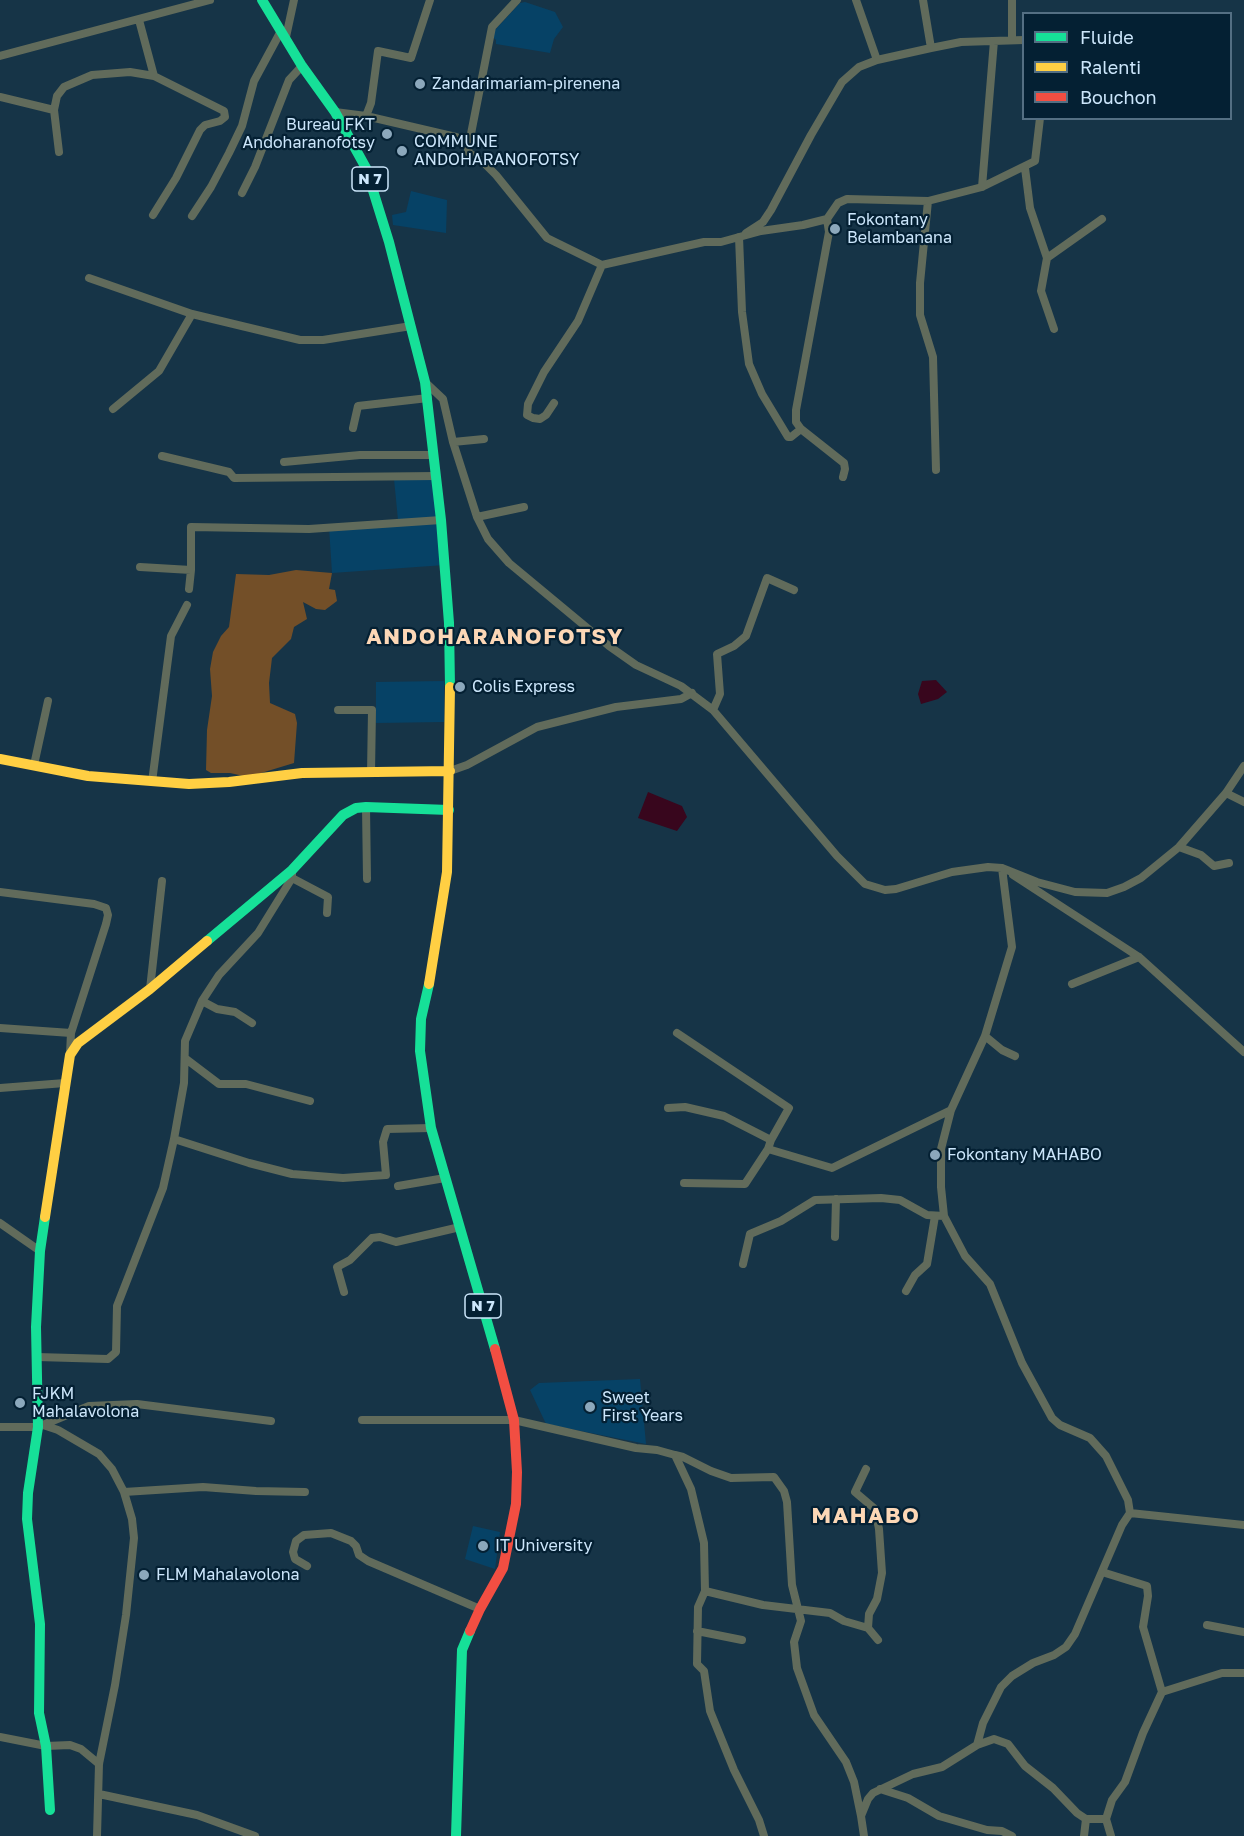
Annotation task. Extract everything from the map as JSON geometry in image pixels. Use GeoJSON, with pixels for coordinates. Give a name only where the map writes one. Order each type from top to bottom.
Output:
{"type":"FeatureCollection","features":[{"type":"Feature","properties":{"kind":"main road","name":"N 7"},"geometry":{"type":"LineString","coordinates":[[262,0],[302,66],[335,112],[366,168],[390,242],[425,382],[441,520],[449,623],[449,810],[446,893],[421,1019],[424,1090],[431,1128],[514,1420],[517,1472],[516,1504],[503,1568],[466,1638],[460,1663],[456,1836]]}},
{"type":"Feature","properties":{"kind":"main road"},"geometry":{"type":"LineString","coordinates":[[0,759],[88,776],[189,784],[302,774],[450,771]]}},
{"type":"Feature","properties":{"kind":"main road"},"geometry":{"type":"LineString","coordinates":[[50,1810],[46,1746],[39,1713],[40,1624],[27,1520],[28,1493],[41,1426],[37,1357],[40,1251],[70,1055],[78,1043],[150,989],[292,874],[343,815],[356,808],[366,807],[449,810]]}},
{"type":"Feature","properties":{"kind":"street"},"geometry":{"type":"LineString","coordinates":[[0,56],[210,0]]}},
{"type":"Feature","properties":{"kind":"street"},"geometry":{"type":"LineString","coordinates":[[192,216],[212,188],[242,126],[254,81],[284,34],[294,0]]}},
{"type":"Feature","properties":{"kind":"street"},"geometry":{"type":"LineString","coordinates":[[366,116],[371,103],[378,51],[411,58],[430,0]]}},
{"type":"Feature","properties":{"kind":"street"},"geometry":{"type":"LineString","coordinates":[[517,0],[492,27],[469,153],[482,161],[496,175],[547,238],[602,265],[704,242],[721,242],[761,231],[827,219],[838,203],[847,199],[928,201],[982,187],[1025,168],[1035,161],[1040,120]]}},
{"type":"Feature","properties":{"kind":"street"},"geometry":{"type":"LineString","coordinates":[[856,0],[877,60]]}},
{"type":"Feature","properties":{"kind":"street"},"geometry":{"type":"LineString","coordinates":[[923,0],[931,48]]}},
{"type":"Feature","properties":{"kind":"street"},"geometry":{"type":"LineString","coordinates":[[1012,0],[1012,40]]}},
{"type":"Feature","properties":{"kind":"street"},"geometry":{"type":"LineString","coordinates":[[139,20],[154,76]]}},
{"type":"Feature","properties":{"kind":"street"},"geometry":{"type":"LineString","coordinates":[[739,237],[763,222],[842,82],[859,67],[877,60],[961,42],[1022,40]]}},
{"type":"Feature","properties":{"kind":"street"},"geometry":{"type":"LineString","coordinates":[[982,187],[993,41]]}},
{"type":"Feature","properties":{"kind":"street"},"geometry":{"type":"LineString","coordinates":[[242,194],[289,80],[302,66]]}},
{"type":"Feature","properties":{"kind":"street"},"geometry":{"type":"LineString","coordinates":[[58,152],[54,110],[57,96],[64,87],[92,75],[130,72],[154,76],[225,111],[225,117],[220,121],[205,124],[200,130],[176,178],[153,215]]}},
{"type":"Feature","properties":{"kind":"street"},"geometry":{"type":"LineString","coordinates":[[0,97],[54,110]]}},
{"type":"Feature","properties":{"kind":"street"},"geometry":{"type":"LineString","coordinates":[[335,112],[366,116],[456,136],[469,143]]}},
{"type":"Feature","properties":{"kind":"street"},"geometry":{"type":"LineString","coordinates":[[1025,168],[1030,208],[1047,258],[1041,291],[1054,329]]}},
{"type":"Feature","properties":{"kind":"street"},"geometry":{"type":"LineString","coordinates":[[928,201],[920,283],[920,315],[933,357],[936,470]]}},
{"type":"Feature","properties":{"kind":"street"},"geometry":{"type":"LineString","coordinates":[[827,219],[829,232],[796,410],[796,422],[801,429],[844,463],[843,477]]}},
{"type":"Feature","properties":{"kind":"street"},"geometry":{"type":"LineString","coordinates":[[1047,258],[1102,219]]}},
{"type":"Feature","properties":{"kind":"street"},"geometry":{"type":"LineString","coordinates":[[739,237],[742,312],[749,364],[762,394],[788,437],[801,429]]}},
{"type":"Feature","properties":{"kind":"street"},"geometry":{"type":"LineString","coordinates":[[554,403],[546,415],[540,419],[527,414],[528,404],[544,372],[578,321],[602,265]]}},
{"type":"Feature","properties":{"kind":"street"},"geometry":{"type":"LineString","coordinates":[[89,278],[192,314],[300,340],[323,340],[411,326]]}},
{"type":"Feature","properties":{"kind":"street"},"geometry":{"type":"LineString","coordinates":[[113,409],[159,371],[192,314]]}},
{"type":"Feature","properties":{"kind":"street"},"geometry":{"type":"LineString","coordinates":[[425,382],[443,399],[453,442],[477,517],[488,539],[509,562],[609,646],[636,665],[681,686],[713,710],[837,856],[865,884],[885,890],[896,889],[952,872],[974,868],[1002,868],[1037,882],[1075,892],[1107,892],[1124,888],[1168,858],[1179,847],[1226,793],[1244,766]]}},
{"type":"Feature","properties":{"kind":"street"},"geometry":{"type":"LineString","coordinates":[[353,428],[358,406],[428,398]]}},
{"type":"Feature","properties":{"kind":"street"},"geometry":{"type":"LineString","coordinates":[[453,442],[484,439]]}},
{"type":"Feature","properties":{"kind":"street"},"geometry":{"type":"LineString","coordinates":[[284,462],[360,455],[434,455]]}},
{"type":"Feature","properties":{"kind":"street"},"geometry":{"type":"LineString","coordinates":[[162,456],[229,472],[234,478],[436,476]]}},
{"type":"Feature","properties":{"kind":"street"},"geometry":{"type":"LineString","coordinates":[[477,517],[524,507]]}},
{"type":"Feature","properties":{"kind":"street"},"geometry":{"type":"LineString","coordinates":[[189,589],[191,527],[309,529],[441,520]]}},
{"type":"Feature","properties":{"kind":"street"},"geometry":{"type":"LineString","coordinates":[[140,567],[191,570]]}},
{"type":"Feature","properties":{"kind":"street"},"geometry":{"type":"LineString","coordinates":[[713,710],[720,694],[717,654],[734,646],[746,636],[767,578],[794,591]]}},
{"type":"Feature","properties":{"kind":"street"},"geometry":{"type":"LineString","coordinates":[[152,782],[171,636],[187,605]]}},
{"type":"Feature","properties":{"kind":"street"},"geometry":{"type":"LineString","coordinates":[[450,771],[467,765],[537,727],[616,707],[681,699],[692,693]]}},
{"type":"Feature","properties":{"kind":"street"},"geometry":{"type":"LineString","coordinates":[[34,765],[48,701]]}},
{"type":"Feature","properties":{"kind":"street"},"geometry":{"type":"LineString","coordinates":[[338,710],[372,710],[371,772]]}},
{"type":"Feature","properties":{"kind":"street"},"geometry":{"type":"LineString","coordinates":[[1226,793],[1244,802]]}},
{"type":"Feature","properties":{"kind":"street"},"geometry":{"type":"LineString","coordinates":[[366,807],[367,879]]}},
{"type":"Feature","properties":{"kind":"street"},"geometry":{"type":"LineString","coordinates":[[1179,847],[1201,855],[1214,866],[1228,863]]}},
{"type":"Feature","properties":{"kind":"street"},"geometry":{"type":"LineString","coordinates":[[1002,868],[1140,957],[1244,1052]]}},
{"type":"Feature","properties":{"kind":"street"},"geometry":{"type":"LineString","coordinates":[[906,1291],[915,1275],[927,1264],[940,1216],[941,1149],[951,1110],[985,1036],[1012,947],[1002,868]]}},
{"type":"Feature","properties":{"kind":"street"},"geometry":{"type":"LineString","coordinates":[[37,1357],[108,1359],[116,1352],[117,1306],[163,1188],[174,1139],[186,1059],[185,1041],[202,1001],[219,975],[258,933],[292,874],[328,897],[327,913]]}},
{"type":"Feature","properties":{"kind":"street"},"geometry":{"type":"LineString","coordinates":[[150,989],[162,881]]}},
{"type":"Feature","properties":{"kind":"street"},"geometry":{"type":"LineString","coordinates":[[0,892],[93,904],[106,908],[108,915],[106,924],[71,1033],[70,1055]]}},
{"type":"Feature","properties":{"kind":"street"},"geometry":{"type":"LineString","coordinates":[[1072,984],[1140,957]]}},
{"type":"Feature","properties":{"kind":"street"},"geometry":{"type":"LineString","coordinates":[[202,1001],[217,1009],[235,1012],[252,1023]]}},
{"type":"Feature","properties":{"kind":"street"},"geometry":{"type":"LineString","coordinates":[[0,1028],[71,1033]]}},
{"type":"Feature","properties":{"kind":"street"},"geometry":{"type":"LineString","coordinates":[[677,1032],[789,1108],[768,1149],[745,1184],[684,1183]]}},
{"type":"Feature","properties":{"kind":"street"},"geometry":{"type":"LineString","coordinates":[[985,1036],[1002,1050],[1015,1056]]}},
{"type":"Feature","properties":{"kind":"street"},"geometry":{"type":"LineString","coordinates":[[186,1059],[219,1083],[246,1084],[310,1101]]}},
{"type":"Feature","properties":{"kind":"street"},"geometry":{"type":"LineString","coordinates":[[0,1088],[65,1083]]}},
{"type":"Feature","properties":{"kind":"street"},"geometry":{"type":"LineString","coordinates":[[668,1108],[685,1107],[724,1116],[771,1140]]}},
{"type":"Feature","properties":{"kind":"street"},"geometry":{"type":"LineString","coordinates":[[768,1149],[832,1168],[951,1110]]}},
{"type":"Feature","properties":{"kind":"street"},"geometry":{"type":"LineString","coordinates":[[174,1139],[292,1174],[343,1178],[386,1175],[383,1142],[387,1129],[431,1128]]}},
{"type":"Feature","properties":{"kind":"street"},"geometry":{"type":"LineString","coordinates":[[398,1186],[445,1178]]}},
{"type":"Feature","properties":{"kind":"street"},"geometry":{"type":"LineString","coordinates":[[836,1199],[836,1237]]}},
{"type":"Feature","properties":{"kind":"street"},"geometry":{"type":"LineString","coordinates":[[743,1264],[750,1234],[782,1221],[816,1200],[900,1200],[927,1215],[940,1216]]}},
{"type":"Feature","properties":{"kind":"street"},"geometry":{"type":"LineString","coordinates":[[940,1216],[965,1256],[990,1284],[1022,1363],[1052,1418],[1060,1425],[1090,1438],[1106,1456],[1128,1500],[1131,1513],[1122,1525],[1075,1634],[1066,1647],[1054,1655],[1033,1663],[1012,1676],[1001,1687],[983,1723],[977,1745]]}},
{"type":"Feature","properties":{"kind":"street"},"geometry":{"type":"LineString","coordinates":[[0,1223],[40,1251]]}},
{"type":"Feature","properties":{"kind":"street"},"geometry":{"type":"LineString","coordinates":[[344,1292],[337,1267],[350,1260],[372,1238],[380,1237],[396,1242],[460,1227]]}},
{"type":"Feature","properties":{"kind":"street"},"geometry":{"type":"LineString","coordinates":[[41,1426],[89,1406],[137,1404],[271,1421]]}},
{"type":"Feature","properties":{"kind":"street"},"geometry":{"type":"LineString","coordinates":[[362,1420],[514,1420],[636,1448],[657,1450],[683,1457],[731,1478],[774,1477],[784,1491],[787,1502],[792,1585],[801,1621],[794,1642],[797,1668],[814,1715],[826,1736],[846,1762],[854,1782],[864,1836]]}},
{"type":"Feature","properties":{"kind":"street"},"geometry":{"type":"LineString","coordinates":[[0,1427],[41,1426],[58,1430],[99,1454],[112,1469],[124,1492],[132,1519],[134,1545],[115,1685],[99,1764],[97,1836]]}},
{"type":"Feature","properties":{"kind":"street"},"geometry":{"type":"LineString","coordinates":[[675,1455],[691,1489],[704,1543],[705,1591],[698,1607],[697,1664],[704,1671],[710,1711],[764,1836]]}},
{"type":"Feature","properties":{"kind":"street"},"geometry":{"type":"LineString","coordinates":[[866,1469],[855,1492],[875,1509],[879,1529],[882,1573],[877,1599],[869,1614],[868,1628]]}},
{"type":"Feature","properties":{"kind":"street"},"geometry":{"type":"LineString","coordinates":[[124,1492],[203,1487],[266,1492],[305,1492]]}},
{"type":"Feature","properties":{"kind":"street"},"geometry":{"type":"LineString","coordinates":[[1131,1513],[1244,1525]]}},
{"type":"Feature","properties":{"kind":"street"},"geometry":{"type":"LineString","coordinates":[[307,1566],[295,1559],[293,1552],[296,1541],[304,1535],[331,1533],[351,1541],[356,1546],[359,1555],[368,1561],[480,1609]]}},
{"type":"Feature","properties":{"kind":"street"},"geometry":{"type":"LineString","coordinates":[[1102,1572],[1147,1586],[1148,1596],[1143,1627],[1162,1692],[1143,1733],[1125,1782],[1112,1800],[1106,1819],[1111,1836]]}},
{"type":"Feature","properties":{"kind":"street"},"geometry":{"type":"LineString","coordinates":[[705,1591],[763,1605],[830,1613],[844,1621],[868,1628],[878,1640]]}},
{"type":"Feature","properties":{"kind":"street"},"geometry":{"type":"LineString","coordinates":[[1207,1625],[1244,1632]]}},
{"type":"Feature","properties":{"kind":"street"},"geometry":{"type":"LineString","coordinates":[[697,1631],[742,1640]]}},
{"type":"Feature","properties":{"kind":"street"},"geometry":{"type":"LineString","coordinates":[[1162,1692],[1222,1673],[1244,1673]]}},
{"type":"Feature","properties":{"kind":"street"},"geometry":{"type":"LineString","coordinates":[[0,1737],[46,1746],[70,1746],[81,1749],[99,1764]]}},
{"type":"Feature","properties":{"kind":"street"},"geometry":{"type":"LineString","coordinates":[[861,1816],[868,1799],[880,1789],[913,1774],[942,1767],[977,1745],[994,1739],[1008,1744],[1025,1766],[1053,1788],[1077,1813],[1086,1819],[1106,1819]]}},
{"type":"Feature","properties":{"kind":"street"},"geometry":{"type":"LineString","coordinates":[[880,1789],[908,1798],[939,1815],[987,1830],[1002,1831],[1012,1836]]}},
{"type":"Feature","properties":{"kind":"street"},"geometry":{"type":"LineString","coordinates":[[99,1794],[197,1815],[255,1836]]}},
{"type":"Feature","properties":{"kind":"street"},"geometry":{"type":"LineString","coordinates":[[1084,1836],[1086,1819]]}},
{"type":"Feature","properties":{"kind":"shaded area"},"geometry":{"type":"Polygon","coordinates":[[[525,2],[555,12],[563,27],[554,39],[550,53],[496,44],[493,37],[494,31],[520,3],[525,2]]]}},
{"type":"Feature","properties":{"kind":"shaded area"},"geometry":{"type":"Polygon","coordinates":[[[411,191],[447,200],[446,233],[393,225],[392,215],[406,212],[411,191]]]}},
{"type":"Feature","properties":{"kind":"shaded area"},"geometry":{"type":"Polygon","coordinates":[[[394,479],[433,480],[438,517],[398,520],[394,479]]]}},
{"type":"Feature","properties":{"kind":"shaded area"},"geometry":{"type":"Polygon","coordinates":[[[441,520],[445,565],[332,573],[329,527],[441,520]]]}},
{"type":"Feature","properties":{"kind":"shaded area"},"geometry":{"type":"Polygon","coordinates":[[[296,570],[332,573],[329,589],[335,590],[337,601],[325,610],[316,609],[303,602],[307,619],[294,627],[291,639],[272,658],[269,683],[270,703],[295,714],[297,723],[294,763],[248,777],[230,773],[211,773],[206,770],[207,730],[212,696],[210,669],[213,652],[221,636],[229,627],[236,574],[269,575],[296,570]]]}},
{"type":"Feature","properties":{"kind":"shaded area"},"geometry":{"type":"Polygon","coordinates":[[[936,680],[947,692],[938,699],[921,704],[918,694],[922,681],[936,680]]]}},
{"type":"Feature","properties":{"kind":"shaded area"},"geometry":{"type":"Polygon","coordinates":[[[444,681],[444,722],[376,723],[376,682],[444,681]]]}},
{"type":"Feature","properties":{"kind":"shaded area"},"geometry":{"type":"Polygon","coordinates":[[[648,792],[682,806],[687,817],[677,831],[638,818],[648,792]]]}},
{"type":"Feature","properties":{"kind":"shaded area","name":"Sweet First Years"},"geometry":{"type":"Polygon","coordinates":[[[640,1379],[646,1444],[546,1424],[530,1390],[539,1383],[640,1379]]]}},
{"type":"Feature","properties":{"kind":"shaded area","name":"IT University"},"geometry":{"type":"Polygon","coordinates":[[[473,1526],[500,1532],[495,1569],[465,1559],[473,1526]]]}},
{"type":"Feature","properties":{"kind":"traffic: fast"},"geometry":{"type":"LineString","coordinates":[[262,0],[302,66],[335,112],[366,168],[389,242],[425,382],[441,520],[449,623],[450,687]]}},
{"type":"Feature","properties":{"kind":"traffic: fast"},"geometry":{"type":"LineString","coordinates":[[207,941],[292,870],[343,815],[356,808],[366,807],[449,810]]}},
{"type":"Feature","properties":{"kind":"traffic: fast"},"geometry":{"type":"LineString","coordinates":[[429,984],[421,1019],[420,1051],[431,1128],[495,1349]]}},
{"type":"Feature","properties":{"kind":"traffic: fast"},"geometry":{"type":"LineString","coordinates":[[45,1217],[40,1251],[36,1327],[38,1427],[28,1493],[27,1519],[40,1624],[39,1713],[46,1746],[50,1810]]}},
{"type":"Feature","properties":{"kind":"traffic: fast"},"geometry":{"type":"LineString","coordinates":[[456,1836],[462,1650],[470,1631]]}},
{"type":"Feature","properties":{"kind":"traffic: slow"},"geometry":{"type":"LineString","coordinates":[[429,984],[447,872],[450,687]]}},
{"type":"Feature","properties":{"kind":"traffic: slow"},"geometry":{"type":"LineString","coordinates":[[0,759],[88,776],[189,784],[229,782],[302,773],[450,771]]}},
{"type":"Feature","properties":{"kind":"traffic: slow"},"geometry":{"type":"LineString","coordinates":[[45,1217],[70,1055],[78,1043],[150,989],[207,941]]}},
{"type":"Feature","properties":{"kind":"traffic: jam"},"geometry":{"type":"LineString","coordinates":[[470,1631],[503,1568],[516,1504],[514,1420],[495,1349]]}},
{"type":"Feature","properties":{"kind":"place","name":"Zandarimariam-pirenena"},"geometry":{"type":"Point","coordinates":[420,84]}},
{"type":"Feature","properties":{"kind":"place","name":"Bureau FKT Andoharanofotsy"},"geometry":{"type":"Point","coordinates":[387,134]}},
{"type":"Feature","properties":{"kind":"place","name":"COMMUNE ANDOHARANOFOTSY"},"geometry":{"type":"Point","coordinates":[402,151]}},
{"type":"Feature","properties":{"kind":"place","name":"Fokontany Belambanana"},"geometry":{"type":"Point","coordinates":[835,229]}},
{"type":"Feature","properties":{"kind":"place","name":"Colis Express"},"geometry":{"type":"Point","coordinates":[460,687]}},
{"type":"Feature","properties":{"kind":"place","name":"Fokontany MAHABO"},"geometry":{"type":"Point","coordinates":[935,1155]}},
{"type":"Feature","properties":{"kind":"place","name":"FJKM Mahalavolona"},"geometry":{"type":"Point","coordinates":[20,1403]}},
{"type":"Feature","properties":{"kind":"place","name":"Sweet First Years"},"geometry":{"type":"Point","coordinates":[590,1407]}},
{"type":"Feature","properties":{"kind":"place","name":"IT University"},"geometry":{"type":"Point","coordinates":[483,1546]}},
{"type":"Feature","properties":{"kind":"place","name":"FLM Mahalavolona"},"geometry":{"type":"Point","coordinates":[144,1575]}},
{"type":"Feature","properties":{"kind":"district","name":"ANDOHARANOFOTSY"},"geometry":{"type":"Point","coordinates":[495,637]}},
{"type":"Feature","properties":{"kind":"district","name":"MAHABO"},"geometry":{"type":"Point","coordinates":[866,1516]}}]}
